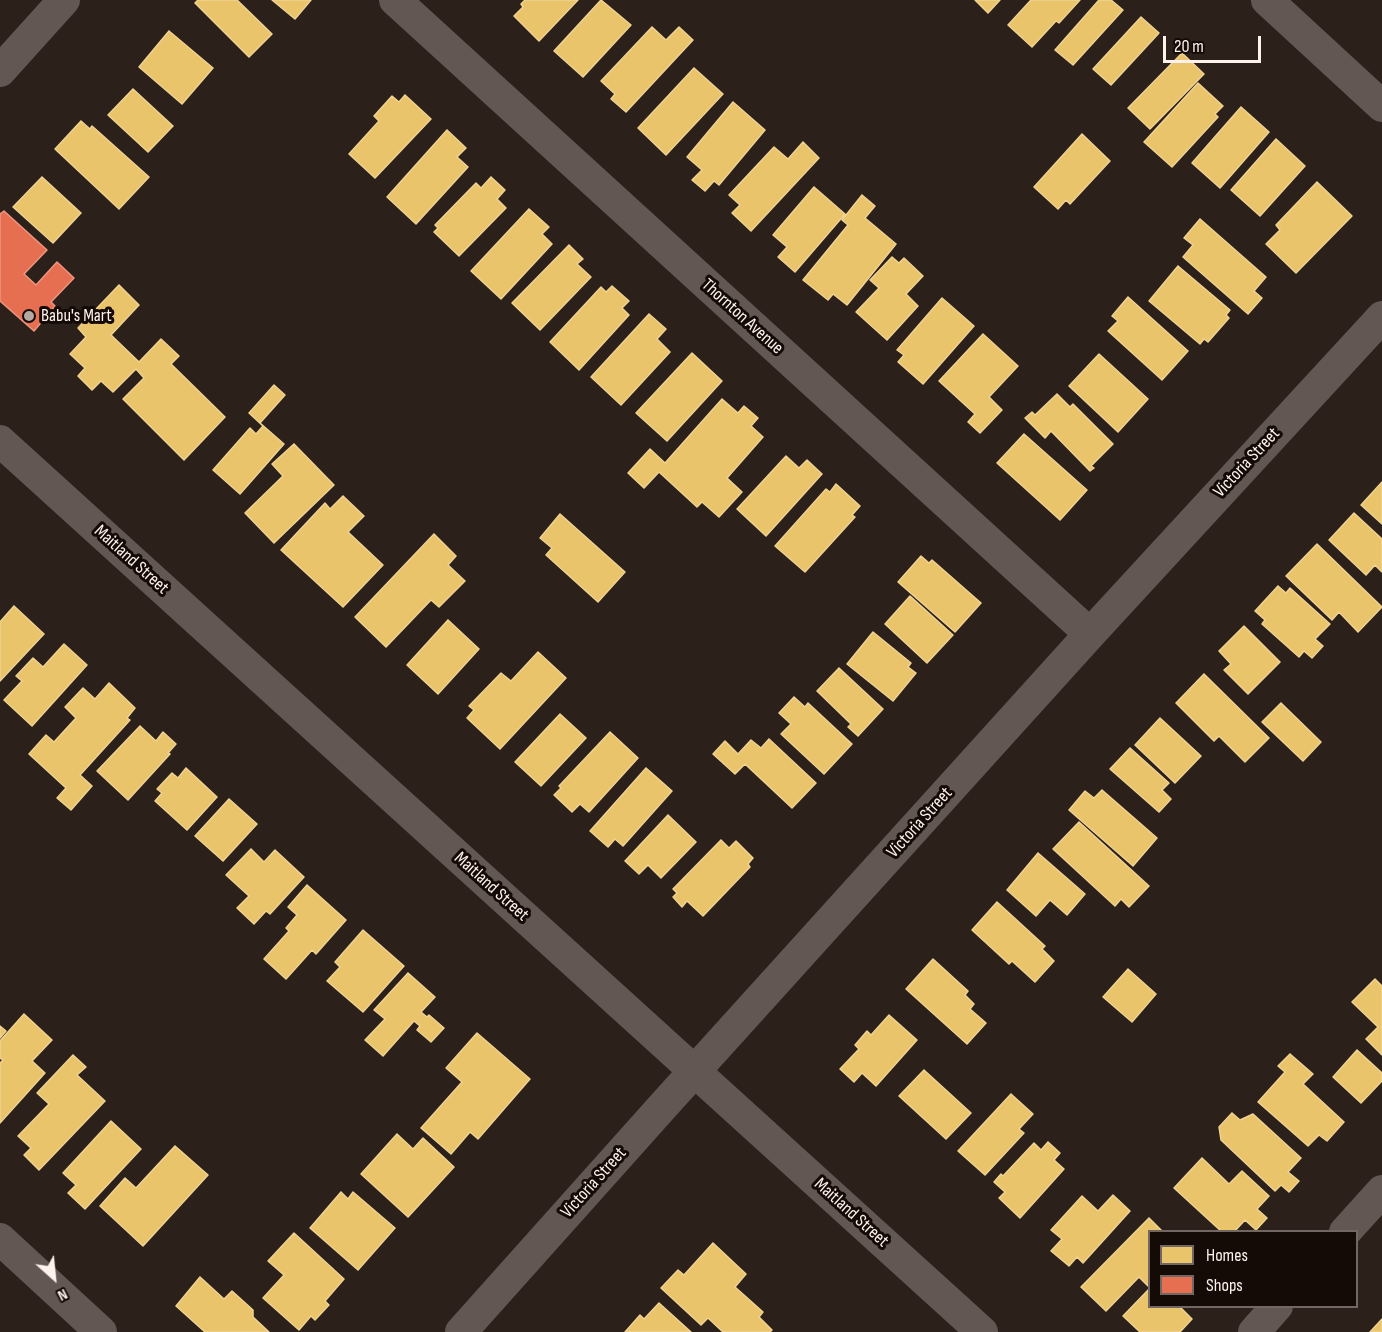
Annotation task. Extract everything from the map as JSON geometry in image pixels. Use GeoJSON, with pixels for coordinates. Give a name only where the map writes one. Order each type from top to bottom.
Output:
{"type":"FeatureCollection","features":[{"type":"Feature","properties":{"kind":"street"},"geometry":{"type":"LineString","coordinates":[[0,71],[64,0]]}},
{"type":"Feature","properties":{"kind":"street","name":"Thornton Avenue"},"geometry":{"type":"LineString","coordinates":[[395,0],[1090,634]]}},
{"type":"Feature","properties":{"kind":"street"},"geometry":{"type":"LineString","coordinates":[[1267,0],[1382,106]]}},
{"type":"Feature","properties":{"kind":"street","name":"Victoria Street"},"geometry":{"type":"LineString","coordinates":[[461,1332],[1090,634],[1382,317]]}},
{"type":"Feature","properties":{"kind":"street","name":"Maitland Street"},"geometry":{"type":"LineString","coordinates":[[0,441],[982,1332]]}},
{"type":"Feature","properties":{"kind":"street"},"geometry":{"type":"LineString","coordinates":[[1347,1230],[1382,1191]]}},
{"type":"Feature","properties":{"kind":"street"},"geometry":{"type":"LineString","coordinates":[[0,1239],[101,1332]]}},
{"type":"Feature","properties":{"kind":"street"},"geometry":{"type":"LineString","coordinates":[[1254,1332],[1275,1308]]}},
{"type":"Feature","properties":{"kind":"building: Homes"},"geometry":{"type":"Polygon","coordinates":[[[198,0],[237,0],[272,34],[249,57],[195,3],[198,0]]]}},
{"type":"Feature","properties":{"kind":"building: Homes"},"geometry":{"type":"Polygon","coordinates":[[[272,0],[311,0],[295,19],[272,0]]]}},
{"type":"Feature","properties":{"kind":"building: Homes"},"geometry":{"type":"Polygon","coordinates":[[[525,0],[578,0],[539,41],[514,16],[523,7],[521,4],[525,0]]]}},
{"type":"Feature","properties":{"kind":"building: Homes"},"geometry":{"type":"Polygon","coordinates":[[[601,0],[631,25],[583,77],[554,51],[601,0]]]}},
{"type":"Feature","properties":{"kind":"building: Homes"},"geometry":{"type":"Polygon","coordinates":[[[975,0],[1000,0],[988,13],[975,0]]]}},
{"type":"Feature","properties":{"kind":"building: Homes"},"geometry":{"type":"Polygon","coordinates":[[[1031,0],[1080,0],[1032,47],[1008,25],[1031,0]]]}},
{"type":"Feature","properties":{"kind":"building: Homes"},"geometry":{"type":"Polygon","coordinates":[[[1099,0],[1111,0],[1123,10],[1073,65],[1055,50],[1099,0]]]}},
{"type":"Feature","properties":{"kind":"building: Homes"},"geometry":{"type":"Polygon","coordinates":[[[1141,17],[1159,33],[1111,85],[1093,69],[1141,17]]]}},
{"type":"Feature","properties":{"kind":"building: Homes"},"geometry":{"type":"Polygon","coordinates":[[[652,27],[666,40],[679,27],[693,40],[626,112],[611,99],[615,94],[601,81],[652,27]]]}},
{"type":"Feature","properties":{"kind":"building: Homes"},"geometry":{"type":"Polygon","coordinates":[[[169,31],[213,68],[182,104],[139,67],[169,31]]]}},
{"type":"Feature","properties":{"kind":"building: Homes"},"geometry":{"type":"Polygon","coordinates":[[[1182,53],[1204,74],[1150,129],[1128,108],[1182,53]]]}},
{"type":"Feature","properties":{"kind":"building: Homes"},"geometry":{"type":"Polygon","coordinates":[[[694,68],[723,94],[666,155],[638,128],[694,68]]]}},
{"type":"Feature","properties":{"kind":"building: Homes"},"geometry":{"type":"Polygon","coordinates":[[[1198,83],[1223,106],[1215,114],[1218,117],[1172,167],[1144,142],[1198,83]]]}},
{"type":"Feature","properties":{"kind":"building: Homes"},"geometry":{"type":"Polygon","coordinates":[[[133,89],[173,126],[148,152],[108,115],[133,89]]]}},
{"type":"Feature","properties":{"kind":"building: Homes"},"geometry":{"type":"Polygon","coordinates":[[[405,95],[431,119],[375,178],[349,154],[379,121],[374,116],[392,96],[399,102],[405,95]]]}},
{"type":"Feature","properties":{"kind":"building: Homes"},"geometry":{"type":"Polygon","coordinates":[[[733,102],[765,130],[719,185],[714,181],[705,191],[692,180],[702,170],[687,157],[733,102]]]}},
{"type":"Feature","properties":{"kind":"building: Homes"},"geometry":{"type":"Polygon","coordinates":[[[1241,107],[1269,132],[1220,188],[1192,163],[1241,107]]]}},
{"type":"Feature","properties":{"kind":"building: Homes"},"geometry":{"type":"Polygon","coordinates":[[[81,121],[90,129],[92,126],[149,177],[119,209],[55,149],[81,121]]]}},
{"type":"Feature","properties":{"kind":"building: Homes"},"geometry":{"type":"Polygon","coordinates":[[[447,130],[466,148],[457,157],[468,167],[416,224],[387,197],[447,130]]]}},
{"type":"Feature","properties":{"kind":"building: Homes"},"geometry":{"type":"Polygon","coordinates":[[[1082,134],[1110,161],[1070,204],[1066,200],[1058,209],[1034,187],[1082,134]]]}},
{"type":"Feature","properties":{"kind":"building: Homes"},"geometry":{"type":"Polygon","coordinates":[[[1276,139],[1305,166],[1260,216],[1231,190],[1276,139]]]}},
{"type":"Feature","properties":{"kind":"building: Homes"},"geometry":{"type":"Polygon","coordinates":[[[803,142],[819,158],[751,231],[732,213],[740,205],[729,195],[774,147],[788,159],[803,142]]]}},
{"type":"Feature","properties":{"kind":"building: Homes"},"geometry":{"type":"Polygon","coordinates":[[[42,177],[81,213],[53,243],[13,207],[42,177]]]}},
{"type":"Feature","properties":{"kind":"building: Homes"},"geometry":{"type":"Polygon","coordinates":[[[491,177],[505,190],[497,199],[506,208],[459,256],[434,232],[438,228],[435,225],[476,183],[481,188],[491,177]]]}},
{"type":"Feature","properties":{"kind":"building: Homes"},"geometry":{"type":"Polygon","coordinates":[[[1317,182],[1352,216],[1296,273],[1266,244],[1280,230],[1276,225],[1317,182]]]}},
{"type":"Feature","properties":{"kind":"building: Homes"},"geometry":{"type":"Polygon","coordinates":[[[814,187],[845,214],[795,272],[778,257],[787,247],[773,235],[814,187]]]}},
{"type":"Feature","properties":{"kind":"building: Homes"},"geometry":{"type":"Polygon","coordinates":[[[862,195],[875,206],[865,218],[896,244],[847,305],[833,294],[828,300],[803,280],[848,225],[842,220],[862,195]]]}},
{"type":"Feature","properties":{"kind":"building: Homes"},"geometry":{"type":"Polygon","coordinates":[[[529,209],[549,227],[542,234],[552,244],[501,299],[471,271],[529,209]]]}},
{"type":"Feature","properties":{"kind":"building: Homes"},"geometry":{"type":"Polygon","coordinates":[[[1200,219],[1266,277],[1254,291],[1262,298],[1248,314],[1183,257],[1193,245],[1184,238],[1200,219]]]}},
{"type":"Feature","properties":{"kind":"building: Homes"},"geometry":{"type":"Polygon","coordinates":[[[569,245],[583,259],[577,264],[591,277],[540,330],[512,303],[569,245]]]}},
{"type":"Feature","properties":{"kind":"building: Homes"},"geometry":{"type":"Polygon","coordinates":[[[892,257],[899,263],[904,258],[923,276],[906,294],[918,306],[887,340],[856,312],[879,288],[870,280],[892,257]]]}},
{"type":"Feature","properties":{"kind":"building: Homes"},"geometry":{"type":"Polygon","coordinates":[[[1178,266],[1230,310],[1226,315],[1229,318],[1208,342],[1204,339],[1200,344],[1149,301],[1178,266]]]}},
{"type":"Feature","properties":{"kind":"building: Homes"},"geometry":{"type":"Polygon","coordinates":[[[119,285],[139,305],[111,335],[139,362],[161,339],[179,356],[171,364],[225,417],[184,460],[123,399],[144,378],[136,369],[113,392],[101,381],[92,390],[78,376],[85,368],[70,354],[86,337],[78,328],[119,285]]]}},
{"type":"Feature","properties":{"kind":"building: Homes"},"geometry":{"type":"Polygon","coordinates":[[[612,286],[629,301],[622,308],[629,315],[579,370],[550,342],[601,287],[606,292],[612,286]]]}},
{"type":"Feature","properties":{"kind":"building: Homes"},"geometry":{"type":"Polygon","coordinates":[[[1128,297],[1188,351],[1162,380],[1108,331],[1118,321],[1112,316],[1128,297]]]}},
{"type":"Feature","properties":{"kind":"building: Homes"},"geometry":{"type":"Polygon","coordinates":[[[942,298],[974,326],[923,384],[898,362],[904,355],[897,350],[942,298]]]}},
{"type":"Feature","properties":{"kind":"building: Homes"},"geometry":{"type":"Polygon","coordinates":[[[649,314],[666,329],[657,339],[670,352],[621,405],[591,377],[649,314]]]}},
{"type":"Feature","properties":{"kind":"building: Homes"},"geometry":{"type":"Polygon","coordinates":[[[983,334],[1018,366],[989,397],[1002,410],[980,433],[968,422],[975,414],[939,381],[983,334]]]}},
{"type":"Feature","properties":{"kind":"building: Homes"},"geometry":{"type":"Polygon","coordinates":[[[692,353],[722,381],[667,441],[636,413],[692,353]]]}},
{"type":"Feature","properties":{"kind":"building: Homes"},"geometry":{"type":"Polygon","coordinates":[[[1099,354],[1148,399],[1118,432],[1069,386],[1099,354]]]}},
{"type":"Feature","properties":{"kind":"building: Homes"},"geometry":{"type":"Polygon","coordinates":[[[274,385],[285,395],[260,423],[284,444],[240,494],[213,470],[250,428],[256,434],[263,426],[249,413],[274,385]]]}},
{"type":"Feature","properties":{"kind":"building: Homes"},"geometry":{"type":"Polygon","coordinates":[[[1057,394],[1070,407],[1073,404],[1113,444],[1091,466],[1094,468],[1090,471],[1051,431],[1045,438],[1025,418],[1032,412],[1035,415],[1057,394]]]}},
{"type":"Feature","properties":{"kind":"building: Homes"},"geometry":{"type":"Polygon","coordinates":[[[722,399],[738,413],[744,406],[758,418],[751,426],[763,437],[727,478],[742,492],[719,517],[702,502],[697,507],[659,472],[644,488],[628,473],[650,449],[665,463],[722,399]]]}},
{"type":"Feature","properties":{"kind":"building: Homes"},"geometry":{"type":"Polygon","coordinates":[[[1024,434],[1087,490],[1060,520],[997,463],[1024,434]]]}},
{"type":"Feature","properties":{"kind":"building: Homes"},"geometry":{"type":"Polygon","coordinates":[[[294,444],[334,485],[274,543],[245,513],[283,476],[272,464],[294,444]]]}},
{"type":"Feature","properties":{"kind":"building: Homes"},"geometry":{"type":"Polygon","coordinates":[[[786,456],[799,468],[807,460],[822,474],[766,536],[737,509],[786,456]]]}},
{"type":"Feature","properties":{"kind":"building: Homes"},"geometry":{"type":"Polygon","coordinates":[[[1382,482],[1382,524],[1361,505],[1382,482]]]}},
{"type":"Feature","properties":{"kind":"building: Homes"},"geometry":{"type":"Polygon","coordinates":[[[836,484],[860,506],[852,515],[855,517],[805,572],[775,546],[826,489],[830,492],[836,484]]]}},
{"type":"Feature","properties":{"kind":"building: Homes"},"geometry":{"type":"Polygon","coordinates":[[[343,496],[364,516],[348,532],[383,565],[343,607],[281,550],[325,503],[330,509],[343,496]]]}},
{"type":"Feature","properties":{"kind":"building: Homes"},"geometry":{"type":"Polygon","coordinates":[[[1354,513],[1382,539],[1382,572],[1375,565],[1366,575],[1329,540],[1354,513]]]}},
{"type":"Feature","properties":{"kind":"building: Homes"},"geometry":{"type":"Polygon","coordinates":[[[560,514],[625,572],[598,602],[546,555],[552,548],[540,538],[560,514]]]}},
{"type":"Feature","properties":{"kind":"building: Homes"},"geometry":{"type":"Polygon","coordinates":[[[434,534],[456,556],[448,565],[465,581],[439,607],[431,600],[386,647],[355,617],[434,534]]]}},
{"type":"Feature","properties":{"kind":"building: Homes"},"geometry":{"type":"Polygon","coordinates":[[[1317,544],[1382,607],[1358,632],[1339,612],[1332,620],[1286,576],[1317,544]]]}},
{"type":"Feature","properties":{"kind":"building: Homes"},"geometry":{"type":"Polygon","coordinates":[[[921,556],[929,563],[932,560],[981,603],[955,632],[898,582],[921,556]]]}},
{"type":"Feature","properties":{"kind":"building: Homes"},"geometry":{"type":"Polygon","coordinates":[[[1278,586],[1286,593],[1290,588],[1330,624],[1315,639],[1323,646],[1312,658],[1304,651],[1299,657],[1262,624],[1265,620],[1255,611],[1278,586]]]}},
{"type":"Feature","properties":{"kind":"building: Homes"},"geometry":{"type":"Polygon","coordinates":[[[910,596],[953,635],[927,663],[885,624],[910,596]]]}},
{"type":"Feature","properties":{"kind":"building: Homes"},"geometry":{"type":"Polygon","coordinates":[[[14,606],[44,634],[0,681],[0,622],[14,606]]]}},
{"type":"Feature","properties":{"kind":"building: Homes"},"geometry":{"type":"Polygon","coordinates":[[[448,620],[479,649],[438,694],[407,665],[448,620]]]}},
{"type":"Feature","properties":{"kind":"building: Homes"},"geometry":{"type":"Polygon","coordinates":[[[1244,626],[1280,662],[1248,694],[1224,670],[1231,664],[1219,651],[1244,626]]]}},
{"type":"Feature","properties":{"kind":"building: Homes"},"geometry":{"type":"Polygon","coordinates":[[[873,632],[911,663],[908,667],[916,673],[893,701],[847,664],[873,632]]]}},
{"type":"Feature","properties":{"kind":"building: Homes"},"geometry":{"type":"Polygon","coordinates":[[[64,644],[87,665],[32,726],[4,700],[22,681],[16,676],[33,658],[43,667],[64,644]]]}},
{"type":"Feature","properties":{"kind":"building: Homes"},"geometry":{"type":"Polygon","coordinates":[[[538,652],[566,678],[500,749],[467,718],[474,710],[469,706],[501,673],[511,681],[538,652]]]}},
{"type":"Feature","properties":{"kind":"building: Homes"},"geometry":{"type":"Polygon","coordinates":[[[839,668],[883,709],[858,736],[848,727],[851,724],[817,691],[839,668]]]}},
{"type":"Feature","properties":{"kind":"building: Homes"},"geometry":{"type":"Polygon","coordinates":[[[1204,674],[1269,738],[1245,762],[1219,736],[1214,741],[1176,703],[1204,674]]]}},
{"type":"Feature","properties":{"kind":"building: Homes"},"geometry":{"type":"Polygon","coordinates":[[[109,683],[135,708],[127,718],[130,720],[80,775],[92,786],[71,810],[57,798],[66,788],[29,754],[46,735],[54,742],[76,718],[65,707],[83,688],[95,699],[109,683]]]}},
{"type":"Feature","properties":{"kind":"building: Homes"},"geometry":{"type":"Polygon","coordinates":[[[794,697],[805,707],[808,703],[852,744],[824,774],[781,734],[791,724],[779,713],[794,697]]]}},
{"type":"Feature","properties":{"kind":"building: Homes"},"geometry":{"type":"Polygon","coordinates":[[[1281,703],[1321,742],[1303,761],[1262,722],[1281,703]]]}},
{"type":"Feature","properties":{"kind":"building: Homes"},"geometry":{"type":"Polygon","coordinates":[[[560,714],[586,738],[541,786],[515,762],[560,714]]]}},
{"type":"Feature","properties":{"kind":"building: Homes"},"geometry":{"type":"Polygon","coordinates":[[[1160,718],[1201,756],[1175,783],[1135,745],[1160,718]]]}},
{"type":"Feature","properties":{"kind":"building: Homes"},"geometry":{"type":"Polygon","coordinates":[[[140,726],[156,741],[163,732],[176,744],[168,753],[170,754],[128,800],[97,771],[140,726]]]}},
{"type":"Feature","properties":{"kind":"building: Homes"},"geometry":{"type":"Polygon","coordinates":[[[610,732],[638,758],[589,812],[580,804],[572,812],[554,795],[561,788],[559,786],[610,732]]]}},
{"type":"Feature","properties":{"kind":"building: Homes"},"geometry":{"type":"Polygon","coordinates":[[[769,739],[816,783],[792,808],[745,764],[735,774],[713,754],[725,741],[738,754],[751,740],[761,748],[769,739]]]}},
{"type":"Feature","properties":{"kind":"building: Homes"},"geometry":{"type":"Polygon","coordinates":[[[1130,748],[1169,783],[1162,790],[1171,799],[1159,812],[1110,769],[1130,748]]]}},
{"type":"Feature","properties":{"kind":"building: Homes"},"geometry":{"type":"Polygon","coordinates":[[[186,768],[217,797],[187,830],[155,801],[162,793],[157,789],[172,773],[178,778],[186,768]]]}},
{"type":"Feature","properties":{"kind":"building: Homes"},"geometry":{"type":"Polygon","coordinates":[[[646,768],[672,791],[623,846],[615,839],[608,847],[590,831],[646,768]]]}},
{"type":"Feature","properties":{"kind":"building: Homes"},"geometry":{"type":"Polygon","coordinates":[[[1102,790],[1157,838],[1133,866],[1069,810],[1085,791],[1094,798],[1102,790]]]}},
{"type":"Feature","properties":{"kind":"building: Homes"},"geometry":{"type":"Polygon","coordinates":[[[229,799],[257,824],[223,861],[195,836],[229,799]]]}},
{"type":"Feature","properties":{"kind":"building: Homes"},"geometry":{"type":"Polygon","coordinates":[[[668,815],[696,842],[661,878],[648,865],[639,874],[625,861],[668,815]]]}},
{"type":"Feature","properties":{"kind":"building: Homes"},"geometry":{"type":"Polygon","coordinates":[[[1079,822],[1149,886],[1129,907],[1121,899],[1115,906],[1053,849],[1079,822]]]}},
{"type":"Feature","properties":{"kind":"building: Homes"},"geometry":{"type":"Polygon","coordinates":[[[721,840],[729,848],[736,841],[753,858],[748,864],[750,867],[703,916],[687,901],[682,907],[673,897],[677,893],[673,889],[721,840]]]}},
{"type":"Feature","properties":{"kind":"building: Homes"},"geometry":{"type":"Polygon","coordinates":[[[251,849],[264,862],[275,850],[304,877],[270,914],[266,911],[254,924],[237,908],[249,896],[226,875],[251,849]]]}},
{"type":"Feature","properties":{"kind":"building: Homes"},"geometry":{"type":"Polygon","coordinates":[[[1038,853],[1085,894],[1067,915],[1050,900],[1036,916],[1007,890],[1038,853]]]}},
{"type":"Feature","properties":{"kind":"building: Homes"},"geometry":{"type":"Polygon","coordinates":[[[307,885],[346,920],[316,954],[312,950],[286,979],[264,959],[289,931],[286,928],[297,915],[288,907],[307,885]]]}},
{"type":"Feature","properties":{"kind":"building: Homes"},"geometry":{"type":"Polygon","coordinates":[[[997,902],[1045,946],[1042,949],[1054,961],[1035,982],[1012,961],[1009,964],[972,930],[997,902]]]}},
{"type":"Feature","properties":{"kind":"building: Homes"},"geometry":{"type":"Polygon","coordinates":[[[363,930],[404,966],[363,1012],[327,981],[340,967],[335,962],[363,930]]]}},
{"type":"Feature","properties":{"kind":"building: Homes"},"geometry":{"type":"Polygon","coordinates":[[[933,959],[968,991],[965,995],[974,1004],[970,1009],[986,1023],[967,1044],[906,989],[933,959]]]}},
{"type":"Feature","properties":{"kind":"building: Homes"},"geometry":{"type":"Polygon","coordinates":[[[1128,969],[1156,994],[1132,1022],[1103,997],[1128,969]]]}},
{"type":"Feature","properties":{"kind":"building: Homes"},"geometry":{"type":"Polygon","coordinates":[[[408,973],[435,997],[421,1012],[427,1017],[429,1015],[444,1028],[431,1042],[417,1030],[420,1026],[414,1021],[383,1056],[365,1040],[385,1019],[374,1010],[408,973]]]}},
{"type":"Feature","properties":{"kind":"building: Homes"},"geometry":{"type":"Polygon","coordinates":[[[1375,979],[1382,986],[1382,1055],[1366,1039],[1378,1027],[1352,1002],[1375,979]]]}},
{"type":"Feature","properties":{"kind":"building: Homes"},"geometry":{"type":"Polygon","coordinates":[[[24,1014],[52,1040],[32,1061],[45,1073],[0,1123],[0,1063],[3,1060],[0,1058],[0,1041],[24,1014]]]}},
{"type":"Feature","properties":{"kind":"building: Homes"},"geometry":{"type":"Polygon","coordinates":[[[889,1015],[917,1040],[876,1086],[862,1073],[854,1082],[840,1069],[859,1049],[855,1045],[867,1031],[871,1035],[889,1015]]]}},
{"type":"Feature","properties":{"kind":"building: Homes"},"geometry":{"type":"Polygon","coordinates":[[[0,1026],[6,1031],[0,1038],[0,1026]]]}},
{"type":"Feature","properties":{"kind":"building: Homes"},"geometry":{"type":"Polygon","coordinates":[[[477,1033],[530,1079],[478,1139],[470,1132],[451,1154],[421,1128],[462,1082],[446,1068],[477,1033]]]}},
{"type":"Feature","properties":{"kind":"building: Homes"},"geometry":{"type":"Polygon","coordinates":[[[1357,1050],[1382,1073],[1382,1081],[1361,1103],[1333,1077],[1357,1050]]]}},
{"type":"Feature","properties":{"kind":"building: Homes"},"geometry":{"type":"Polygon","coordinates":[[[1290,1054],[1313,1074],[1303,1084],[1344,1122],[1327,1141],[1319,1135],[1308,1146],[1258,1102],[1285,1072],[1278,1066],[1290,1054]]]}},
{"type":"Feature","properties":{"kind":"building: Homes"},"geometry":{"type":"Polygon","coordinates":[[[73,1055],[86,1067],[77,1075],[105,1101],[39,1170],[24,1155],[31,1148],[18,1136],[49,1104],[37,1093],[73,1055]]]}},
{"type":"Feature","properties":{"kind":"building: Homes"},"geometry":{"type":"Polygon","coordinates":[[[924,1070],[971,1113],[946,1139],[899,1096],[924,1070]]]}},
{"type":"Feature","properties":{"kind":"building: Homes"},"geometry":{"type":"Polygon","coordinates":[[[1011,1094],[1033,1114],[1019,1129],[1024,1133],[985,1175],[958,1151],[1011,1094]]]}},
{"type":"Feature","properties":{"kind":"building: Homes"},"geometry":{"type":"Polygon","coordinates":[[[1232,1113],[1240,1120],[1253,1114],[1301,1158],[1288,1172],[1299,1181],[1289,1192],[1281,1185],[1275,1191],[1221,1140],[1219,1127],[1232,1113]]]}},
{"type":"Feature","properties":{"kind":"building: Homes"},"geometry":{"type":"Polygon","coordinates":[[[111,1121],[141,1149],[85,1209],[68,1193],[76,1185],[63,1173],[111,1121]]]}},
{"type":"Feature","properties":{"kind":"building: Homes"},"geometry":{"type":"Polygon","coordinates":[[[397,1134],[413,1149],[423,1138],[454,1167],[408,1217],[361,1174],[397,1134]]]}},
{"type":"Feature","properties":{"kind":"building: Homes"},"geometry":{"type":"Polygon","coordinates":[[[1048,1142],[1060,1153],[1054,1160],[1064,1169],[1020,1218],[999,1198],[1005,1192],[994,1182],[1001,1174],[1003,1176],[1034,1143],[1041,1150],[1048,1142]]]}},
{"type":"Feature","properties":{"kind":"building: Homes"},"geometry":{"type":"Polygon","coordinates":[[[175,1146],[208,1175],[143,1246],[100,1206],[125,1178],[136,1188],[175,1146]]]}},
{"type":"Feature","properties":{"kind":"building: Homes"},"geometry":{"type":"Polygon","coordinates":[[[1202,1158],[1229,1184],[1242,1171],[1269,1196],[1257,1209],[1267,1218],[1256,1230],[1245,1220],[1236,1230],[1220,1230],[1174,1188],[1202,1158]]]}},
{"type":"Feature","properties":{"kind":"building: Homes"},"geometry":{"type":"Polygon","coordinates":[[[341,1192],[348,1199],[353,1192],[395,1228],[358,1270],[310,1228],[341,1192]]]}},
{"type":"Feature","properties":{"kind":"building: Homes"},"geometry":{"type":"Polygon","coordinates":[[[1113,1195],[1130,1211],[1083,1263],[1077,1257],[1069,1266],[1051,1251],[1062,1239],[1051,1230],[1082,1196],[1098,1211],[1113,1195]]]}},
{"type":"Feature","properties":{"kind":"building: Homes"},"geometry":{"type":"Polygon","coordinates":[[[1149,1218],[1161,1230],[1148,1230],[1148,1286],[1139,1277],[1106,1311],[1081,1287],[1149,1218]]]}},
{"type":"Feature","properties":{"kind":"building: Homes"},"geometry":{"type":"Polygon","coordinates":[[[294,1233],[344,1279],[325,1301],[329,1305],[315,1320],[311,1316],[299,1330],[263,1298],[284,1275],[268,1261],[294,1233]]]}},
{"type":"Feature","properties":{"kind":"building: Homes"},"geometry":{"type":"Polygon","coordinates":[[[713,1243],[746,1274],[735,1287],[763,1312],[759,1317],[772,1330],[770,1332],[723,1332],[708,1318],[701,1325],[661,1288],[678,1270],[684,1275],[713,1243]]]}},
{"type":"Feature","properties":{"kind":"building: Homes"},"geometry":{"type":"Polygon","coordinates":[[[200,1277],[224,1299],[232,1291],[253,1310],[253,1317],[269,1332],[205,1332],[176,1306],[200,1277]]]}},
{"type":"Feature","properties":{"kind":"building: Homes"},"geometry":{"type":"Polygon","coordinates":[[[1148,1290],[1148,1308],[1181,1308],[1192,1319],[1180,1332],[1140,1332],[1123,1316],[1148,1290]]]}},
{"type":"Feature","properties":{"kind":"building: Homes"},"geometry":{"type":"Polygon","coordinates":[[[659,1303],[691,1332],[625,1332],[640,1315],[644,1319],[659,1303]]]}},
{"type":"Feature","properties":{"kind":"building: Homes"},"geometry":{"type":"Polygon","coordinates":[[[1382,1319],[1382,1332],[1370,1332],[1382,1319]]]}},
{"type":"Feature","properties":{"kind":"building: Shops"},"geometry":{"type":"Polygon","coordinates":[[[4,211],[47,250],[24,274],[36,285],[57,262],[74,278],[51,302],[55,306],[34,331],[0,301],[0,214],[4,211]]]}},
{"type":"Feature","properties":{"kind":"place","name":"Babu's Mart"},"geometry":{"type":"Point","coordinates":[29,316]}}]}
